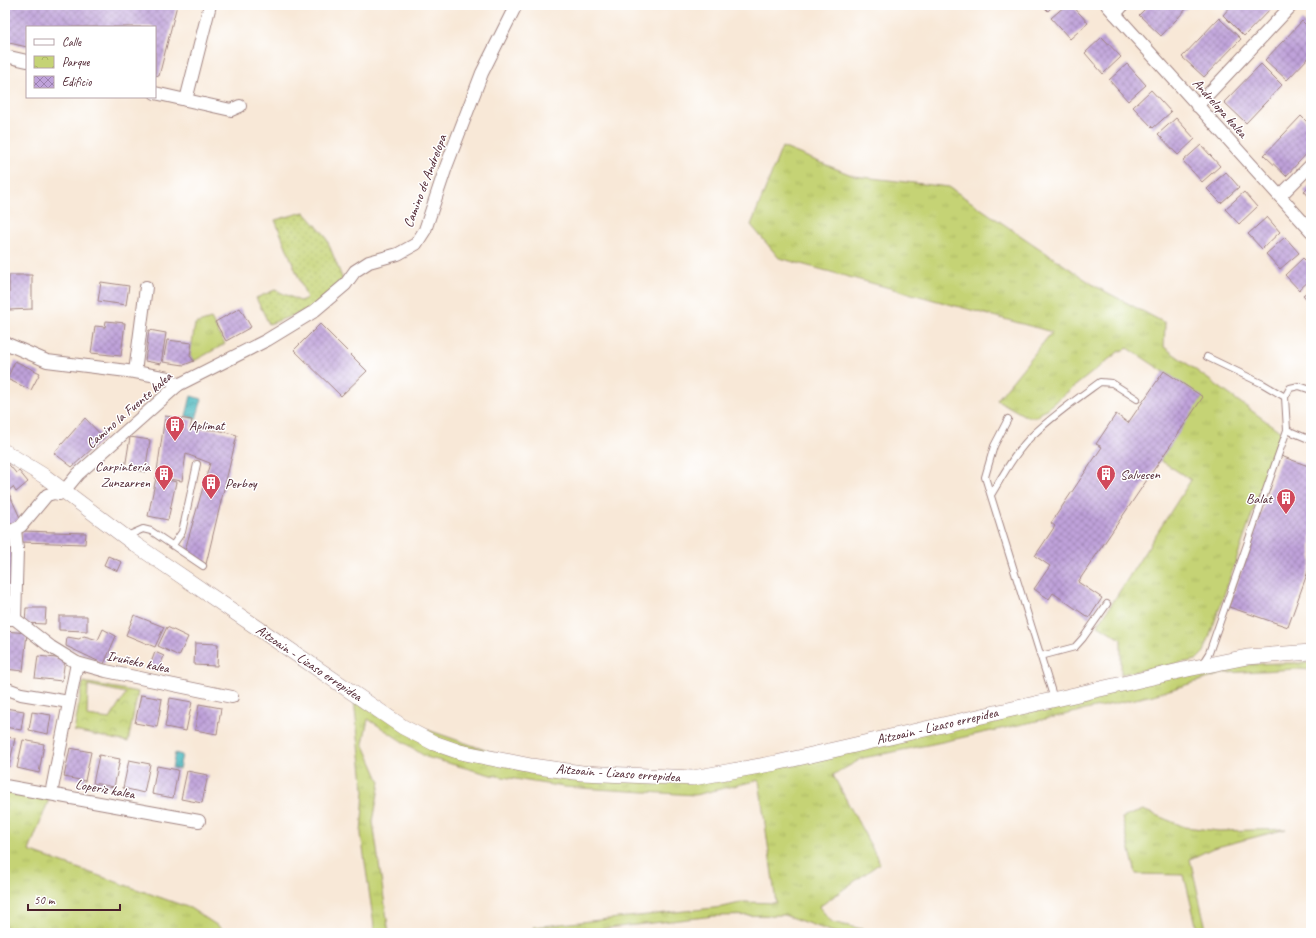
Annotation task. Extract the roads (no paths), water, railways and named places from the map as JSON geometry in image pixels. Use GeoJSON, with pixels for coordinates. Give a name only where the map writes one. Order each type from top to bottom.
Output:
{"type":"FeatureCollection","features":[{"type":"Feature","properties":{"kind":"street"},"geometry":{"type":"LineString","coordinates":[[186,100],[210,5]]}},
{"type":"Feature","properties":{"kind":"street","name":"Camino de Andrelopa"},"geometry":{"type":"LineString","coordinates":[[285,329],[322,305],[345,285],[355,271],[368,262],[398,254],[416,244],[425,230],[446,168],[482,73],[516,5]]}},
{"type":"Feature","properties":{"kind":"street"},"geometry":{"type":"LineString","coordinates":[[1197,106],[1292,5]]}},
{"type":"Feature","properties":{"kind":"street","name":"Andrelopa kalea"},"geometry":{"type":"LineString","coordinates":[[1115,8],[1197,106],[1311,231]]}},
{"type":"Feature","properties":{"kind":"street"},"geometry":{"type":"LineString","coordinates":[[5,56],[26,61]]}},
{"type":"Feature","properties":{"kind":"street"},"geometry":{"type":"LineString","coordinates":[[156,93],[227,110],[240,106]]}},
{"type":"Feature","properties":{"kind":"street"},"geometry":{"type":"LineString","coordinates":[[1280,196],[1311,165]]}},
{"type":"Feature","properties":{"kind":"street"},"geometry":{"type":"LineString","coordinates":[[135,372],[146,287]]}},
{"type":"Feature","properties":{"kind":"street","name":"Camino la Fuente kalea"},"geometry":{"type":"LineString","coordinates":[[64,491],[78,474],[178,385],[267,340],[285,329]]}},
{"type":"Feature","properties":{"kind":"street"},"geometry":{"type":"LineString","coordinates":[[5,343],[46,361],[135,372],[168,378],[178,385]]}},
{"type":"Feature","properties":{"kind":"street","name":"Aitzoain - Lizaso errepidea"},"geometry":{"type":"LineString","coordinates":[[5,452],[44,476],[125,537],[403,727],[434,743],[460,752],[531,766],[582,773],[693,778],[776,763],[1200,666],[1247,657],[1311,652]]}},
{"type":"Feature","properties":{"kind":"street"},"geometry":{"type":"LineString","coordinates":[[10,619],[17,549],[10,532],[21,526],[28,519],[47,495],[54,493],[59,494],[64,491]]}},
{"type":"Feature","properties":{"kind":"street","name":"Iruñeko kalea"},"geometry":{"type":"LineString","coordinates":[[10,619],[77,663],[106,671],[232,697]]}},
{"type":"Feature","properties":{"kind":"street"},"geometry":{"type":"LineString","coordinates":[[51,794],[77,663]]}},
{"type":"Feature","properties":{"kind":"street"},"geometry":{"type":"LineString","coordinates":[[5,688],[20,694],[69,702]]}},
{"type":"Feature","properties":{"kind":"street","name":"Loperiz kalea"},"geometry":{"type":"LineString","coordinates":[[5,786],[199,821]]}},
{"type":"Feature","properties":{"kind":"lane"},"geometry":{"type":"LineString","coordinates":[[1207,357],[1263,384],[1284,397]]}},
{"type":"Feature","properties":{"kind":"lane"},"geometry":{"type":"LineString","coordinates":[[991,495],[1008,466],[1034,433],[1064,408],[1100,382],[1112,383],[1137,399]]}},
{"type":"Feature","properties":{"kind":"lane"},"geometry":{"type":"LineString","coordinates":[[1200,666],[1207,658],[1211,648],[1287,430],[1284,397],[1290,388],[1299,386],[1311,390]]}},
{"type":"Feature","properties":{"kind":"lane"},"geometry":{"type":"LineString","coordinates":[[1008,419],[994,446],[986,477],[1054,700]]}},
{"type":"Feature","properties":{"kind":"lane"},"geometry":{"type":"LineString","coordinates":[[1287,430],[1311,440]]}},
{"type":"Feature","properties":{"kind":"lane"},"geometry":{"type":"LineString","coordinates":[[173,545],[182,532],[197,464]]}},
{"type":"Feature","properties":{"kind":"lane"},"geometry":{"type":"LineString","coordinates":[[125,537],[143,529],[151,531],[203,566]]}},
{"type":"Feature","properties":{"kind":"lane"},"geometry":{"type":"LineString","coordinates":[[1041,656],[1075,646],[1083,638],[1107,604]]}},
{"type":"Feature","properties":{"kind":"water"},"geometry":{"type":"Polygon","coordinates":[[[191,396],[202,399],[196,419],[186,416],[191,396]]]}},
{"type":"Feature","properties":{"kind":"water"},"geometry":{"type":"Polygon","coordinates":[[[175,753],[182,755],[179,769],[172,768],[175,753]]]}},
{"type":"Feature","properties":{"kind":"place","name":"Aplimat"},"geometry":{"type":"Point","coordinates":[175,442]}},
{"type":"Feature","properties":{"kind":"place","name":"Carpintería Zunzarren"},"geometry":{"type":"Point","coordinates":[164,491]}},
{"type":"Feature","properties":{"kind":"place","name":"Salvesen"},"geometry":{"type":"Point","coordinates":[1106,491]}},
{"type":"Feature","properties":{"kind":"place","name":"Perboy"},"geometry":{"type":"Point","coordinates":[211,500]}},
{"type":"Feature","properties":{"kind":"place","name":"Balat"},"geometry":{"type":"Point","coordinates":[1286,515]}}]}
